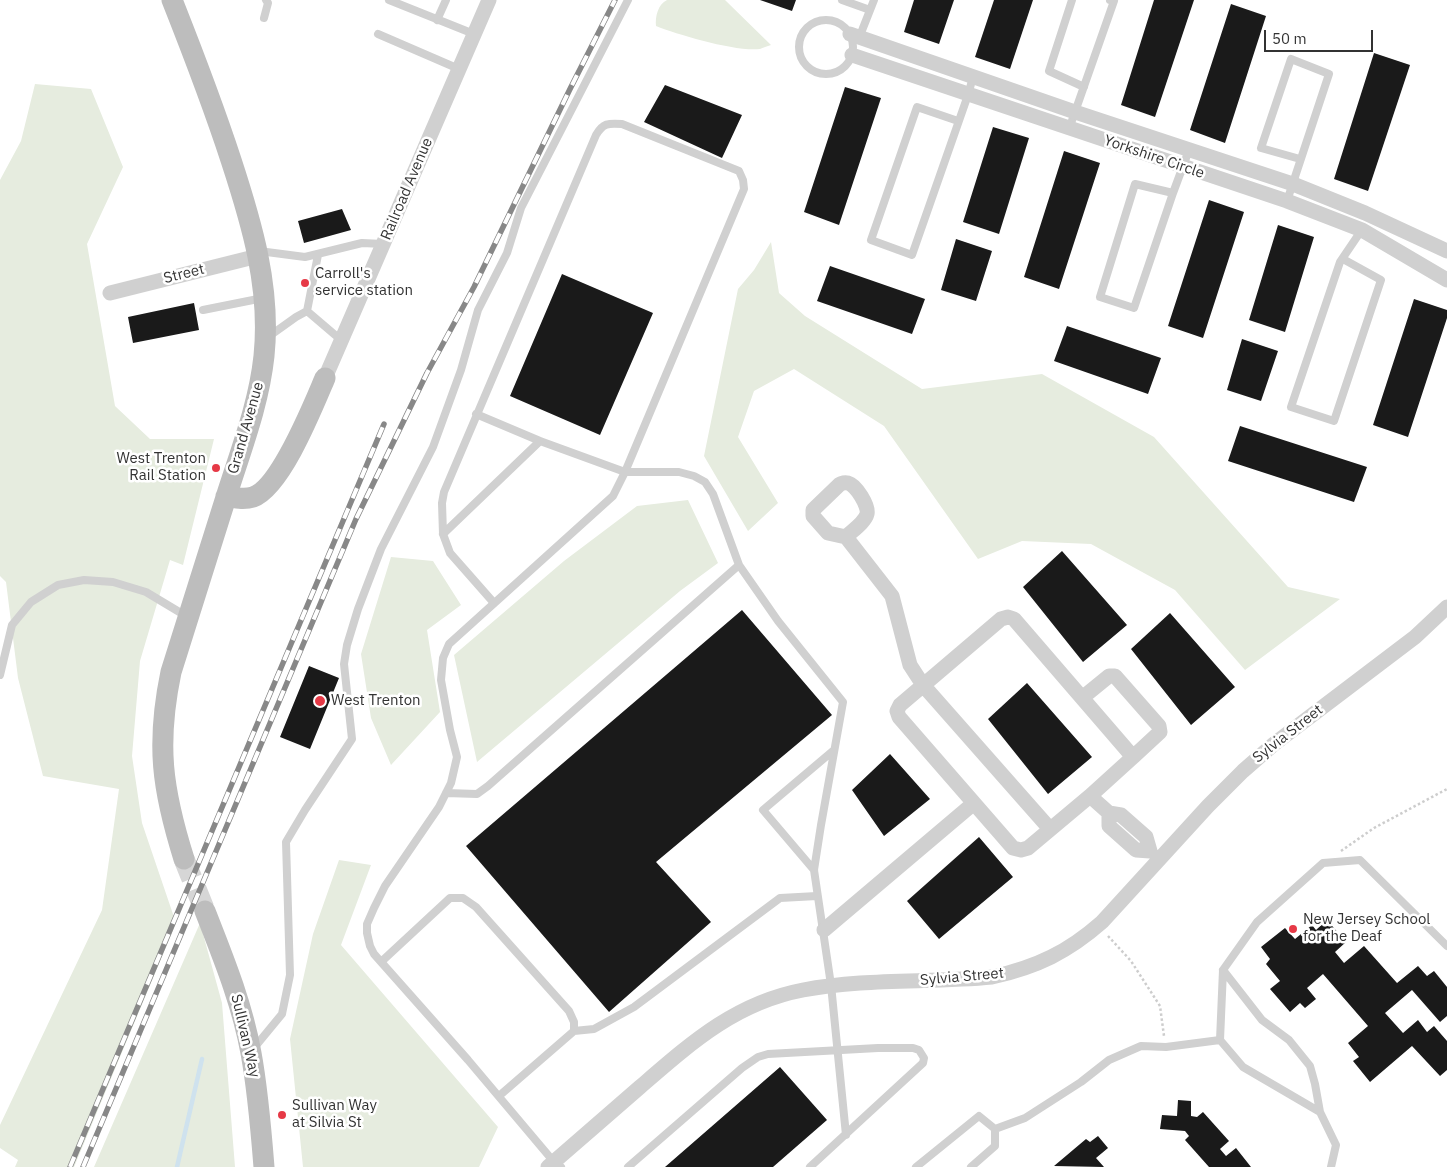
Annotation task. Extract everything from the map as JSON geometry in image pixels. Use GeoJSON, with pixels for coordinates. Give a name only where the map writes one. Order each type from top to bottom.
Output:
{"type":"FeatureCollection","features":[{"type":"Feature","properties":{"kind":"main road","name":"Grand Avenue"},"geometry":{"type":"LineString","coordinates":[[172,0],[219,123],[241,190],[258,253],[264,298],[264,355],[255,405],[171,672],[165,701],[162,736],[163,770],[168,805],[184,859]]}},
{"type":"Feature","properties":{"kind":"main road"},"geometry":{"type":"LineString","coordinates":[[226,496],[247,499],[264,490],[283,464],[301,432],[325,378]]}},
{"type":"Feature","properties":{"kind":"main road","name":"Sullivan Way"},"geometry":{"type":"LineString","coordinates":[[205,911],[230,974],[242,1012],[259,1101],[264,1167]]}},
{"type":"Feature","properties":{"kind":"street","name":"Railroad Avenue"},"geometry":{"type":"LineString","coordinates":[[325,378],[489,0]]}},
{"type":"Feature","properties":{"kind":"street","name":"Yorkshire Circle"},"geometry":{"type":"LineString","coordinates":[[853,42],[973,77],[1292,184],[1370,215],[1447,251]]}},
{"type":"Feature","properties":{"kind":"street","name":"Yorkshire Circle"},"geometry":{"type":"LineString","coordinates":[[853,42],[968,95],[1287,201],[1362,230],[1447,280]]}},
{"type":"Feature","properties":{"kind":"street","name":"Street"},"geometry":{"type":"LineString","coordinates":[[110,293],[258,253]]}},
{"type":"Feature","properties":{"kind":"street"},"geometry":{"type":"LineString","coordinates":[[846,537],[892,596],[910,666],[923,685],[1050,829]]}},
{"type":"Feature","properties":{"kind":"street","name":"Sylvia Street"},"geometry":{"type":"LineString","coordinates":[[555,1165],[687,1047],[712,1028],[744,1009],[769,999],[801,990],[831,985],[992,977],[1016,972],[1064,952],[1102,922],[1155,855],[1243,771],[1274,744],[1415,637],[1447,607]]}},
{"type":"Feature","properties":{"kind":"street"},"geometry":{"type":"LineString","coordinates":[[1082,698],[1109,676],[1115,676],[1159,726],[1160,732],[1133,757],[1090,796],[1028,848],[1021,850],[1013,848],[898,717],[897,711],[900,705],[1002,619],[1014,618],[1082,698],[1133,757]]}},
{"type":"Feature","properties":{"kind":"street"},"geometry":{"type":"LineString","coordinates":[[1090,796],[1109,813],[1109,826],[1136,850],[1155,855]]}},
{"type":"Feature","properties":{"kind":"street"},"geometry":{"type":"LineString","coordinates":[[824,930],[974,803]]}},
{"type":"Feature","properties":{"kind":"lane"},"geometry":{"type":"LineString","coordinates":[[264,18],[268,3],[266,0]]}},
{"type":"Feature","properties":{"kind":"lane"},"geometry":{"type":"LineString","coordinates":[[389,0],[474,34]]}},
{"type":"Feature","properties":{"kind":"lane"},"geometry":{"type":"LineString","coordinates":[[437,20],[446,0]]}},
{"type":"Feature","properties":{"kind":"lane"},"geometry":{"type":"LineString","coordinates":[[251,1052],[282,1014],[290,975],[286,842],[352,739],[344,664],[347,645],[358,609],[381,548],[433,447],[461,370],[478,310],[507,253],[521,208],[628,0]]}},
{"type":"Feature","properties":{"kind":"lane"},"geometry":{"type":"LineString","coordinates":[[842,0],[870,10]]}},
{"type":"Feature","properties":{"kind":"lane"},"geometry":{"type":"LineString","coordinates":[[853,42],[844,27],[837,22],[819,21],[811,24],[800,38],[800,56],[811,70],[820,74],[838,72],[845,67],[853,42],[861,33],[874,0]]}},
{"type":"Feature","properties":{"kind":"lane"},"geometry":{"type":"LineString","coordinates":[[1072,0],[1049,71],[1084,88]]}},
{"type":"Feature","properties":{"kind":"lane"},"geometry":{"type":"LineString","coordinates":[[1069,129],[1114,1],[1110,0]]}},
{"type":"Feature","properties":{"kind":"lane"},"geometry":{"type":"LineString","coordinates":[[378,34],[459,69]]}},
{"type":"Feature","properties":{"kind":"lane"},"geometry":{"type":"LineString","coordinates":[[1287,201],[1330,74],[1291,59],[1261,148],[1300,159]]}},
{"type":"Feature","properties":{"kind":"lane"},"geometry":{"type":"LineString","coordinates":[[958,121],[917,107],[871,240],[912,255],[968,95],[973,77]]}},
{"type":"Feature","properties":{"kind":"lane"},"geometry":{"type":"LineString","coordinates":[[494,603],[450,553],[443,534],[442,503],[444,492],[596,136],[606,124],[622,124],[739,171],[744,189],[625,472],[613,496],[449,644],[443,658],[441,680],[457,757],[451,783],[439,807],[385,886],[367,924],[370,946],[381,962],[499,1096],[555,1165]]}},
{"type":"Feature","properties":{"kind":"lane"},"geometry":{"type":"LineString","coordinates":[[1172,193],[1135,184],[1100,297],[1134,308],[1172,193],[1189,150]]}},
{"type":"Feature","properties":{"kind":"lane"},"geometry":{"type":"LineString","coordinates":[[1343,259],[1381,280],[1334,421],[1291,407],[1343,259],[1370,215]]}},
{"type":"Feature","properties":{"kind":"lane"},"geometry":{"type":"LineString","coordinates":[[258,253],[305,258],[362,243],[383,244]]}},
{"type":"Feature","properties":{"kind":"lane"},"geometry":{"type":"LineString","coordinates":[[307,312],[318,255]]}},
{"type":"Feature","properties":{"kind":"lane"},"geometry":{"type":"LineString","coordinates":[[203,310],[264,298]]}},
{"type":"Feature","properties":{"kind":"lane"},"geometry":{"type":"LineString","coordinates":[[307,312],[341,340]]}},
{"type":"Feature","properties":{"kind":"lane"},"geometry":{"type":"LineString","coordinates":[[264,339],[296,317],[307,312]]}},
{"type":"Feature","properties":{"kind":"lane"},"geometry":{"type":"LineString","coordinates":[[476,414],[540,441],[625,472],[679,472],[694,476],[705,482],[713,494],[739,565],[778,621],[843,702],[814,870],[831,985],[846,1134]]}},
{"type":"Feature","properties":{"kind":"lane"},"geometry":{"type":"LineString","coordinates":[[443,534],[540,441]]}},
{"type":"Feature","properties":{"kind":"lane"},"geometry":{"type":"LineString","coordinates":[[446,793],[477,794],[488,786],[739,565]]}},
{"type":"Feature","properties":{"kind":"lane"},"geometry":{"type":"LineString","coordinates":[[0,675],[12,625],[31,602],[58,585],[84,580],[113,582],[146,592],[188,617]]}},
{"type":"Feature","properties":{"kind":"lane"},"geometry":{"type":"LineString","coordinates":[[814,870],[764,810],[834,750]]}},
{"type":"Feature","properties":{"kind":"lane"},"geometry":{"type":"LineString","coordinates":[[1320,1112],[1243,1067],[1220,1040],[1223,970],[1257,922],[1323,863],[1360,860],[1447,946]]}},
{"type":"Feature","properties":{"kind":"lane"},"geometry":{"type":"LineString","coordinates":[[499,1096],[574,1031],[594,1029],[634,1007],[780,898],[817,896]]}},
{"type":"Feature","properties":{"kind":"lane"},"geometry":{"type":"LineString","coordinates":[[381,962],[450,898],[463,898],[476,907],[569,1011],[574,1022],[574,1031]]}},
{"type":"Feature","properties":{"kind":"lane"},"geometry":{"type":"LineString","coordinates":[[1223,970],[1262,1020],[1289,1040],[1310,1066],[1320,1112],[1336,1145],[1332,1167]]}},
{"type":"Feature","properties":{"kind":"lane"},"geometry":{"type":"LineString","coordinates":[[995,1129],[1025,1118],[1081,1082],[1109,1060],[1141,1046],[1166,1047],[1220,1040]]}},
{"type":"Feature","properties":{"kind":"lane"},"geometry":{"type":"LineString","coordinates":[[628,1167],[742,1068],[758,1057],[768,1054],[878,1048],[913,1048],[920,1050],[924,1058],[923,1063],[810,1167]]}},
{"type":"Feature","properties":{"kind":"lane"},"geometry":{"type":"LineString","coordinates":[[916,1167],[979,1116],[995,1129]]}},
{"type":"Feature","properties":{"kind":"lane"},"geometry":{"type":"LineString","coordinates":[[971,1167],[995,1146],[995,1129]]}},
{"type":"Feature","properties":{"kind":"path"},"geometry":{"type":"LineString","coordinates":[[1323,863],[1374,828],[1447,790]]}},
{"type":"Feature","properties":{"kind":"path"},"geometry":{"type":"LineString","coordinates":[[1102,922],[1108,937],[1131,961],[1160,1006],[1166,1047]]}},
{"type":"Feature","properties":{"kind":"shaded area"},"geometry":{"type":"Polygon","coordinates":[[[667,0],[725,0],[771,45],[760,49],[737,48],[693,38],[656,26],[658,11],[661,4],[667,0]]]}},
{"type":"Feature","properties":{"kind":"shaded area"},"geometry":{"type":"Polygon","coordinates":[[[35,84],[91,89],[123,167],[87,244],[115,406],[150,439],[214,439],[183,565],[170,560],[140,661],[132,756],[142,823],[176,923],[74,1167],[15,1167],[18,1160],[0,1148],[0,1125],[102,910],[119,789],[43,776],[18,678],[6,582],[0,576],[0,180],[21,141],[35,84]]]}},
{"type":"Feature","properties":{"kind":"shaded area"},"geometry":{"type":"Polygon","coordinates":[[[771,242],[779,293],[805,316],[922,389],[1042,374],[1154,437],[1288,587],[1340,599],[1245,670],[1175,590],[1091,544],[1022,541],[978,559],[884,426],[794,369],[754,391],[738,437],[778,503],[748,531],[704,456],[738,289],[754,270],[771,242]]]}},
{"type":"Feature","properties":{"kind":"shaded area"},"geometry":{"type":"Polygon","coordinates":[[[688,500],[718,563],[680,591],[477,762],[454,655],[564,561],[637,506],[688,500]]]}},
{"type":"Feature","properties":{"kind":"shaded area"},"geometry":{"type":"Polygon","coordinates":[[[391,557],[433,561],[461,605],[427,630],[440,712],[391,765],[371,718],[361,654],[391,557]]]}},
{"type":"Feature","properties":{"kind":"shaded area"},"geometry":{"type":"Polygon","coordinates":[[[339,860],[371,865],[341,945],[498,1127],[479,1167],[303,1167],[290,1039],[313,934],[339,860]]]}},
{"type":"Feature","properties":{"kind":"shaded area"},"geometry":{"type":"Polygon","coordinates":[[[200,923],[222,1003],[235,1167],[94,1167],[200,923]]]}},
{"type":"Feature","properties":{"kind":"building"},"geometry":{"type":"Polygon","coordinates":[[[760,0],[796,0],[792,11],[760,0]]]}},
{"type":"Feature","properties":{"kind":"building"},"geometry":{"type":"Polygon","coordinates":[[[914,0],[954,0],[939,44],[904,32],[914,0]]]}},
{"type":"Feature","properties":{"kind":"building"},"geometry":{"type":"Polygon","coordinates":[[[994,0],[1033,0],[1010,69],[975,57],[994,0]]]}},
{"type":"Feature","properties":{"kind":"building"},"geometry":{"type":"Polygon","coordinates":[[[1154,0],[1194,0],[1155,117],[1121,105],[1154,0]]]}},
{"type":"Feature","properties":{"kind":"building"},"geometry":{"type":"Polygon","coordinates":[[[1231,4],[1266,16],[1225,143],[1190,130],[1231,4]]]}},
{"type":"Feature","properties":{"kind":"building"},"geometry":{"type":"Polygon","coordinates":[[[1374,53],[1410,65],[1368,191],[1334,179],[1374,53]]]}},
{"type":"Feature","properties":{"kind":"building"},"geometry":{"type":"Polygon","coordinates":[[[665,85],[742,115],[722,158],[644,122],[665,85]]]}},
{"type":"Feature","properties":{"kind":"building"},"geometry":{"type":"Polygon","coordinates":[[[845,87],[881,98],[839,225],[804,212],[845,87]]]}},
{"type":"Feature","properties":{"kind":"building"},"geometry":{"type":"Polygon","coordinates":[[[993,127],[1029,138],[999,234],[963,222],[993,127]]]}},
{"type":"Feature","properties":{"kind":"building"},"geometry":{"type":"Polygon","coordinates":[[[1064,151],[1100,163],[1059,289],[1024,277],[1064,151]]]}},
{"type":"Feature","properties":{"kind":"building"},"geometry":{"type":"Polygon","coordinates":[[[1209,200],[1244,212],[1203,338],[1168,326],[1209,200]]]}},
{"type":"Feature","properties":{"kind":"building"},"geometry":{"type":"Polygon","coordinates":[[[342,209],[351,230],[304,243],[298,221],[342,209]]]}},
{"type":"Feature","properties":{"kind":"building"},"geometry":{"type":"Polygon","coordinates":[[[1278,225],[1314,237],[1285,332],[1249,320],[1278,225]]]}},
{"type":"Feature","properties":{"kind":"building"},"geometry":{"type":"Polygon","coordinates":[[[956,239],[992,251],[976,301],[941,290],[956,239]]]}},
{"type":"Feature","properties":{"kind":"building"},"geometry":{"type":"Polygon","coordinates":[[[830,266],[925,299],[912,334],[817,301],[830,266]]]}},
{"type":"Feature","properties":{"kind":"building"},"geometry":{"type":"Polygon","coordinates":[[[562,274],[653,313],[600,435],[510,396],[562,274]]]}},
{"type":"Feature","properties":{"kind":"building"},"geometry":{"type":"Polygon","coordinates":[[[1414,299],[1447,310],[1447,318],[1408,437],[1373,425],[1414,299]]]}},
{"type":"Feature","properties":{"kind":"building"},"geometry":{"type":"Polygon","coordinates":[[[194,303],[199,330],[133,343],[128,317],[194,303]]]}},
{"type":"Feature","properties":{"kind":"building"},"geometry":{"type":"Polygon","coordinates":[[[1067,326],[1161,358],[1148,394],[1054,361],[1067,326]]]}},
{"type":"Feature","properties":{"kind":"building"},"geometry":{"type":"Polygon","coordinates":[[[1242,339],[1278,351],[1261,401],[1227,390],[1242,339]]]}},
{"type":"Feature","properties":{"kind":"building"},"geometry":{"type":"Polygon","coordinates":[[[1240,426],[1367,467],[1354,502],[1228,461],[1240,426]]]}},
{"type":"Feature","properties":{"kind":"building"},"geometry":{"type":"Polygon","coordinates":[[[1062,551],[1127,625],[1083,662],[1023,587],[1062,551]]]}},
{"type":"Feature","properties":{"kind":"building"},"geometry":{"type":"Polygon","coordinates":[[[742,610],[832,715],[656,862],[711,922],[609,1012],[466,846],[742,610]]]}},
{"type":"Feature","properties":{"kind":"building"},"geometry":{"type":"Polygon","coordinates":[[[1170,613],[1235,687],[1191,725],[1131,649],[1170,613]]]}},
{"type":"Feature","properties":{"kind":"building"},"geometry":{"type":"Polygon","coordinates":[[[309,666],[339,678],[310,749],[280,737],[309,666]]]}},
{"type":"Feature","properties":{"kind":"building"},"geometry":{"type":"Polygon","coordinates":[[[1027,683],[1092,757],[1048,794],[988,719],[1027,683]]]}},
{"type":"Feature","properties":{"kind":"building"},"geometry":{"type":"Polygon","coordinates":[[[890,754],[930,799],[884,836],[852,790],[890,754]]]}},
{"type":"Feature","properties":{"kind":"building"},"geometry":{"type":"Polygon","coordinates":[[[979,837],[1013,877],[939,939],[907,901],[979,837]]]}},
{"type":"Feature","properties":{"kind":"building"},"geometry":{"type":"Polygon","coordinates":[[[1327,920],[1346,942],[1335,952],[1344,963],[1364,946],[1397,983],[1418,966],[1427,976],[1434,971],[1447,987],[1447,1016],[1440,1022],[1412,990],[1385,1013],[1403,1033],[1418,1020],[1427,1032],[1434,1026],[1447,1041],[1447,1070],[1440,1076],[1412,1046],[1370,1082],[1353,1061],[1359,1057],[1348,1043],[1368,1026],[1323,974],[1307,988],[1316,999],[1305,1008],[1300,1003],[1290,1012],[1270,989],[1280,981],[1266,964],[1270,959],[1261,947],[1285,928],[1295,939],[1312,925],[1316,930],[1327,920]]]}},
{"type":"Feature","properties":{"kind":"building"},"geometry":{"type":"Polygon","coordinates":[[[780,1067],[827,1120],[773,1167],[665,1167],[780,1067]]]}},
{"type":"Feature","properties":{"kind":"building"},"geometry":{"type":"Polygon","coordinates":[[[1178,1100],[1191,1101],[1191,1116],[1197,1117],[1203,1112],[1229,1141],[1220,1149],[1226,1156],[1236,1148],[1251,1167],[1209,1167],[1185,1140],[1189,1136],[1185,1131],[1160,1129],[1162,1115],[1177,1116],[1178,1100]]]}},
{"type":"Feature","properties":{"kind":"building"},"geometry":{"type":"Polygon","coordinates":[[[1098,1136],[1108,1148],[1096,1158],[1104,1167],[1054,1166],[1086,1139],[1090,1142],[1098,1136]]]}},
{"type":"Feature","properties":{"kind":"waterway"},"geometry":{"type":"LineString","coordinates":[[177,1167],[202,1059]]}},
{"type":"Feature","properties":{"kind":"tunnel"},"geometry":{"type":"LineString","coordinates":[[184,859],[205,911]]}},
{"type":"Feature","properties":{"kind":"railway"},"geometry":{"type":"LineString","coordinates":[[83,1167],[356,519],[427,373],[474,287],[615,0]]}},
{"type":"Feature","properties":{"kind":"railway"},"geometry":{"type":"LineString","coordinates":[[70,1167],[384,424]]}},
{"type":"Feature","properties":{"kind":"place","name":"Carroll's service station"},"geometry":{"type":"Point","coordinates":[305,283]}},
{"type":"Feature","properties":{"kind":"place","name":"West Trenton Rail Station"},"geometry":{"type":"Point","coordinates":[216,468]}},
{"type":"Feature","properties":{"kind":"place","name":"West Trenton"},"geometry":{"type":"Point","coordinates":[320,701]}},
{"type":"Feature","properties":{"kind":"place","name":"New Jersey School for the Deaf"},"geometry":{"type":"Point","coordinates":[1293,929]}},
{"type":"Feature","properties":{"kind":"place","name":"Sullivan Way at Silvia St"},"geometry":{"type":"Point","coordinates":[282,1115]}}]}
